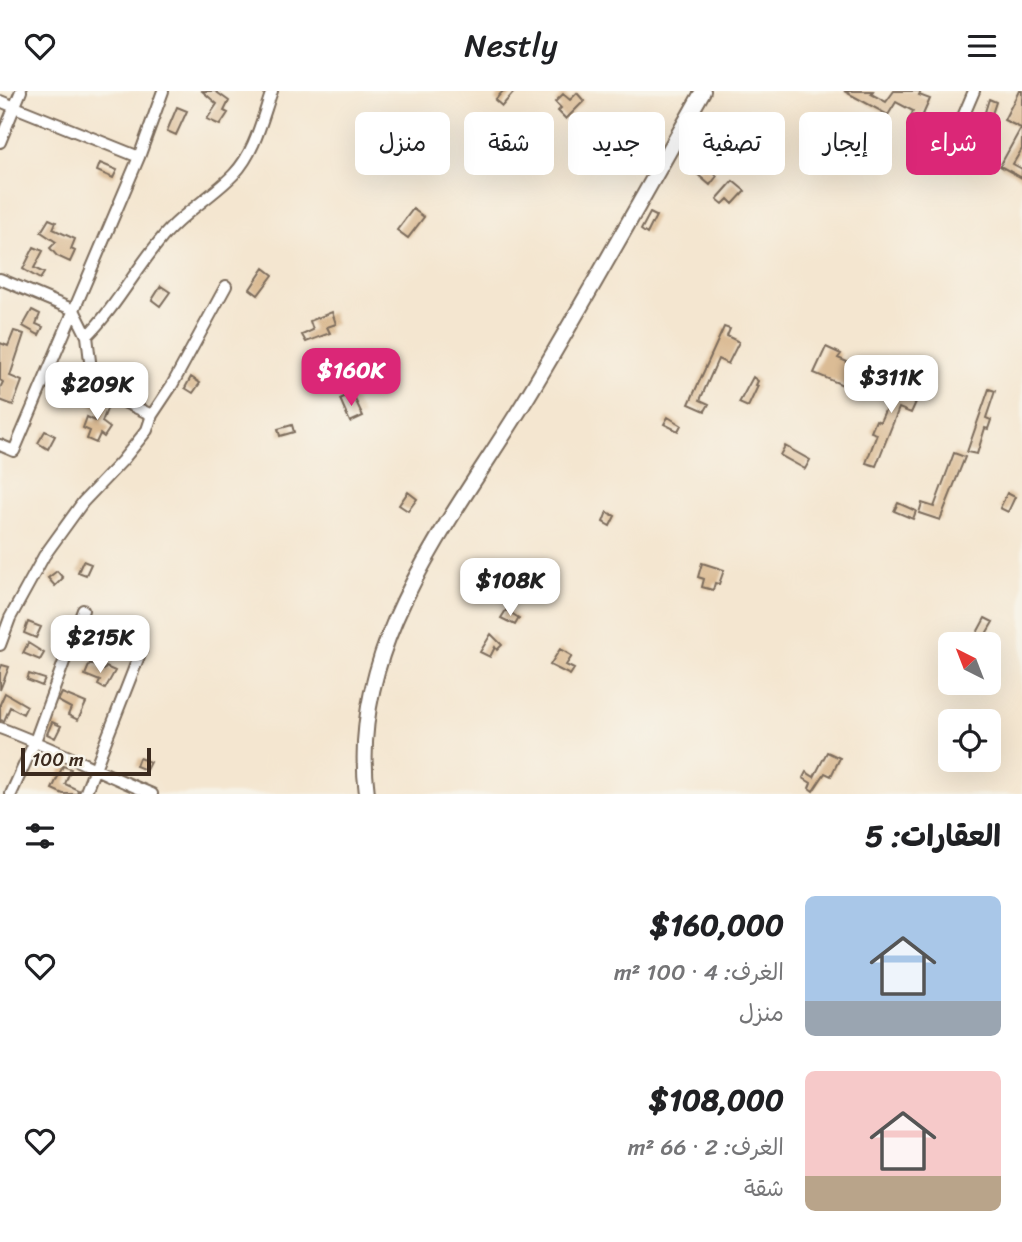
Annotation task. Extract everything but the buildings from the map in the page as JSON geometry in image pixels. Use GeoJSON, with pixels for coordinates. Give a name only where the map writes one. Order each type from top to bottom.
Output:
{"type":"FeatureCollection","features":[{"type":"Feature","properties":{"kind":"main road"},"geometry":{"type":"LineString","coordinates":[[368,794],[365,772],[368,715],[377,667],[397,613],[413,580],[536,383],[703,91]]}},
{"type":"Feature","properties":{"kind":"street"},"geometry":{"type":"LineString","coordinates":[[0,142],[21,91]]}},
{"type":"Feature","properties":{"kind":"street"},"geometry":{"type":"LineString","coordinates":[[0,445],[14,451],[139,157],[163,91]]}},
{"type":"Feature","properties":{"kind":"street"},"geometry":{"type":"LineString","coordinates":[[87,336],[107,316],[133,275],[164,235],[235,173],[253,146],[272,91]]}},
{"type":"Feature","properties":{"kind":"street"},"geometry":{"type":"LineString","coordinates":[[965,112],[974,91]]}},
{"type":"Feature","properties":{"kind":"street"},"geometry":{"type":"LineString","coordinates":[[0,101],[139,157]]}},
{"type":"Feature","properties":{"kind":"street"},"geometry":{"type":"LineString","coordinates":[[0,279],[74,310],[87,336],[92,378],[111,395],[152,415]]}},
{"type":"Feature","properties":{"kind":"street"},"geometry":{"type":"LineString","coordinates":[[0,645],[10,618],[44,556],[83,502],[147,430],[152,415],[172,385],[226,286]]}},
{"type":"Feature","properties":{"kind":"street"},"geometry":{"type":"LineString","coordinates":[[11,794],[35,741],[83,610]]}},
{"type":"Feature","properties":{"kind":"street"},"geometry":{"type":"LineString","coordinates":[[85,794],[141,651]]}},
{"type":"Feature","properties":{"kind":"street"},"geometry":{"type":"LineString","coordinates":[[0,728],[152,794]]}}]}
